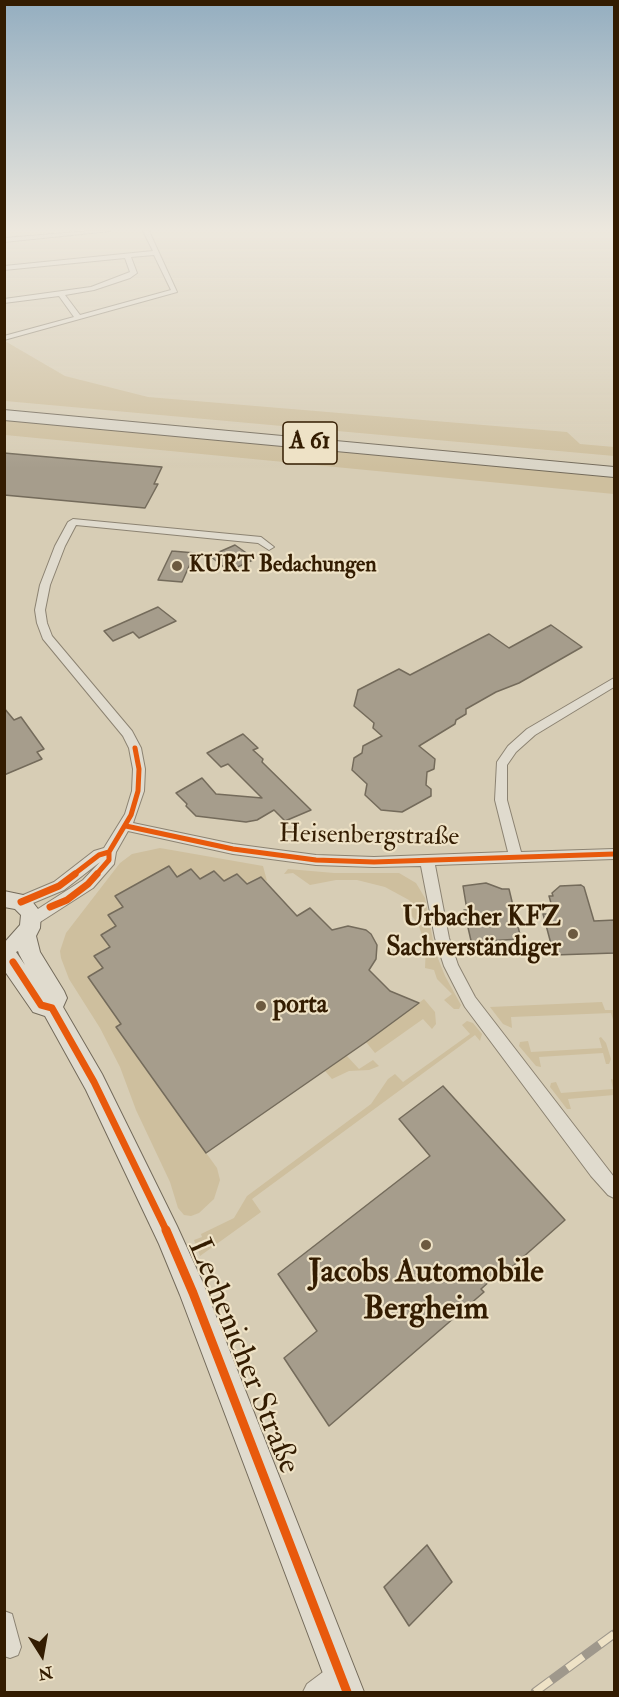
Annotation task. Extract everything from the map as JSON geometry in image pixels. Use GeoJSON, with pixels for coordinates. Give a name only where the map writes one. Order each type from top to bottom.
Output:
{"type":"FeatureCollection","features":[{"type":"Feature","properties":{"kind":"highway","name":"A 61"},"geometry":{"type":"LineString","coordinates":[[4,406],[615,462]]}},
{"type":"Feature","properties":{"kind":"highway","name":"A 61"},"geometry":{"type":"LineString","coordinates":[[4,415],[615,472]]}},
{"type":"Feature","properties":{"kind":"street"},"geometry":{"type":"LineString","coordinates":[[73,310],[79,319]]}},
{"type":"Feature","properties":{"kind":"street"},"geometry":{"type":"LineString","coordinates":[[4,338],[109,310]]}},
{"type":"Feature","properties":{"kind":"street"},"geometry":{"type":"LineString","coordinates":[[4,947],[88,885],[109,860],[109,852],[126,826],[138,791],[139,769],[135,748],[128,734],[47,637],[42,623],[41,599],[60,546],[73,522],[261,540],[269,546]]}},
{"type":"Feature","properties":{"kind":"street"},"geometry":{"type":"LineString","coordinates":[[516,857],[501,800],[501,765],[512,749],[531,732],[615,682]]}},
{"type":"Feature","properties":{"kind":"street","name":"Heisenbergstraße"},"geometry":{"type":"LineString","coordinates":[[126,826],[274,856],[362,862],[615,854]]}},
{"type":"Feature","properties":{"kind":"street"},"geometry":{"type":"LineString","coordinates":[[13,901],[59,886],[99,855],[109,852]]}},
{"type":"Feature","properties":{"kind":"street"},"geometry":{"type":"LineString","coordinates":[[427,861],[445,947],[451,966],[470,1002],[597,1170],[615,1189]]}},
{"type":"Feature","properties":{"kind":"street","name":"Lechenicher Straße"},"geometry":{"type":"LineString","coordinates":[[13,901],[27,907],[30,954],[56,998],[52,1008]]}},
{"type":"Feature","properties":{"kind":"street","name":"Lechenicher Straße"},"geometry":{"type":"LineString","coordinates":[[4,952],[41,1005],[52,1008],[94,1082],[176,1254],[343,1683]]}},
{"type":"Feature","properties":{"kind":"street"},"geometry":{"type":"LineString","coordinates":[[4,1622],[10,1647]]}},
{"type":"Feature","properties":{"kind":"street"},"geometry":{"type":"LineString","coordinates":[[315,1692],[343,1683]]}},
{"type":"Feature","properties":{"kind":"shaded area"},"geometry":{"type":"Polygon","coordinates":[[[5,341],[65,376],[148,397],[567,432],[580,444],[614,447],[614,456],[5,401],[5,341]]]}},
{"type":"Feature","properties":{"kind":"shaded area"},"geometry":{"type":"Polygon","coordinates":[[[4,420],[614,477],[614,494],[5,435],[4,420]]]}},
{"type":"Feature","properties":{"kind":"shaded area"},"geometry":{"type":"Polygon","coordinates":[[[160,848],[263,866],[267,881],[259,877],[246,883],[239,875],[225,881],[199,878],[190,870],[116,896],[122,906],[109,916],[115,926],[102,936],[109,946],[96,955],[103,967],[89,978],[121,1024],[116,1028],[217,1168],[220,1180],[214,1199],[199,1213],[191,1216],[184,1215],[178,1208],[170,1182],[136,1110],[120,1067],[100,1028],[69,979],[60,951],[66,933],[120,863],[132,854],[160,848]]]}},
{"type":"Feature","properties":{"kind":"shaded area"},"geometry":{"type":"Polygon","coordinates":[[[288,869],[334,873],[399,873],[416,883],[425,898],[435,951],[445,976],[461,1005],[459,1009],[454,1009],[444,1000],[452,994],[437,979],[434,970],[425,968],[426,946],[418,924],[408,911],[415,906],[409,900],[385,887],[357,880],[336,880],[310,885],[293,873],[284,874],[288,869]]]}},
{"type":"Feature","properties":{"kind":"shaded area"},"geometry":{"type":"Polygon","coordinates":[[[424,999],[435,1012],[436,1024],[432,1029],[423,1019],[375,1053],[366,1042],[424,999]]]}},
{"type":"Feature","properties":{"kind":"shaded area"},"geometry":{"type":"Polygon","coordinates":[[[602,1002],[605,1010],[614,1010],[614,1023],[611,1013],[511,1017],[512,1028],[503,1024],[490,1007],[602,1002]]]}},
{"type":"Feature","properties":{"kind":"shaded area"},"geometry":{"type":"Polygon","coordinates":[[[467,1021],[473,1023],[482,1034],[480,1041],[475,1035],[252,1199],[261,1212],[200,1256],[194,1240],[202,1237],[201,1234],[234,1218],[247,1196],[371,1104],[388,1079],[395,1074],[403,1082],[470,1034],[462,1025],[467,1021]]]}},
{"type":"Feature","properties":{"kind":"shaded area"},"geometry":{"type":"Polygon","coordinates":[[[601,1037],[606,1043],[611,1059],[609,1064],[606,1064],[603,1053],[539,1057],[541,1067],[536,1066],[519,1046],[520,1042],[528,1041],[531,1052],[602,1048],[599,1038],[601,1037]]]}},
{"type":"Feature","properties":{"kind":"shaded area"},"geometry":{"type":"Polygon","coordinates":[[[346,1055],[359,1069],[373,1060],[379,1066],[369,1070],[349,1071],[332,1079],[325,1071],[346,1055]]]}},
{"type":"Feature","properties":{"kind":"shaded area"},"geometry":{"type":"Polygon","coordinates":[[[611,1079],[614,1080],[614,1095],[568,1099],[571,1109],[567,1109],[550,1087],[551,1083],[556,1082],[561,1093],[613,1089],[611,1079]]]}},
{"type":"Feature","properties":{"kind":"building"},"geometry":{"type":"Polygon","coordinates":[[[4,453],[162,467],[154,484],[158,484],[145,508],[4,495],[4,453]]]}},
{"type":"Feature","properties":{"kind":"building"},"geometry":{"type":"Polygon","coordinates":[[[235,545],[255,559],[229,571],[210,556],[235,545]]]}},
{"type":"Feature","properties":{"kind":"building","name":"KURT Bedachungen"},"geometry":{"type":"Polygon","coordinates":[[[172,551],[195,553],[182,582],[158,580],[172,551]]]}},
{"type":"Feature","properties":{"kind":"building"},"geometry":{"type":"Polygon","coordinates":[[[158,607],[176,621],[139,638],[133,632],[113,641],[104,631],[158,607]]]}},
{"type":"Feature","properties":{"kind":"building"},"geometry":{"type":"Polygon","coordinates":[[[551,625],[582,647],[519,683],[496,692],[466,709],[466,714],[456,720],[455,724],[419,746],[435,759],[434,769],[427,772],[426,785],[431,789],[431,796],[402,812],[381,810],[365,795],[367,784],[352,770],[354,758],[362,753],[363,746],[382,736],[373,728],[374,723],[354,706],[358,690],[399,669],[410,675],[489,634],[509,648],[551,625]]]}},
{"type":"Feature","properties":{"kind":"building"},"geometry":{"type":"Polygon","coordinates":[[[4,708],[14,720],[21,717],[44,749],[37,752],[42,759],[4,775],[4,708]]]}},
{"type":"Feature","properties":{"kind":"building"},"geometry":{"type":"Polygon","coordinates":[[[243,734],[258,748],[253,750],[263,759],[262,762],[311,810],[285,821],[274,810],[257,820],[246,822],[196,816],[186,806],[187,804],[176,793],[202,778],[216,794],[262,798],[228,764],[221,767],[207,753],[243,734]]]}},
{"type":"Feature","properties":{"kind":"building","name":"porta"},"geometry":{"type":"Polygon","coordinates":[[[169,866],[177,877],[191,869],[200,879],[214,871],[224,881],[237,874],[247,884],[261,877],[297,916],[310,908],[332,930],[348,926],[366,930],[377,945],[376,959],[369,970],[390,991],[419,1003],[206,1153],[116,1027],[121,1024],[88,977],[103,968],[94,956],[110,947],[101,935],[116,926],[108,915],[123,907],[115,896],[169,866]]]}},
{"type":"Feature","properties":{"kind":"building"},"geometry":{"type":"Polygon","coordinates":[[[486,883],[509,889],[521,939],[485,941],[486,944],[472,945],[464,910],[467,910],[463,886],[486,883]]]}},
{"type":"Feature","properties":{"kind":"building","name":"Urbacher KFZ Sachverständiger"},"geometry":{"type":"Polygon","coordinates":[[[581,885],[584,887],[594,921],[615,920],[615,953],[554,955],[543,914],[554,914],[549,896],[553,896],[552,893],[560,886],[581,885]]]}},
{"type":"Feature","properties":{"kind":"building","name":"Jacobs Automobile Bergheim"},"geometry":{"type":"Polygon","coordinates":[[[443,1086],[565,1220],[505,1273],[502,1270],[481,1289],[484,1292],[329,1426],[284,1358],[317,1331],[278,1274],[430,1156],[399,1119],[443,1086]]]}},
{"type":"Feature","properties":{"kind":"building"},"geometry":{"type":"Polygon","coordinates":[[[427,1545],[452,1582],[409,1626],[384,1587],[427,1545]]]}},
{"type":"Feature","properties":{"kind":"railway"},"geometry":{"type":"LineString","coordinates":[[535,1692],[614,1634]]}},
{"type":"Feature","properties":{"kind":"cycle path"},"geometry":{"type":"LineString","coordinates":[[50,907],[67,900],[88,884],[109,860],[109,852],[131,815],[138,791],[139,769],[135,748]]}},
{"type":"Feature","properties":{"kind":"cycle path"},"geometry":{"type":"LineString","coordinates":[[126,826],[233,849],[316,860],[374,862],[614,854]]}},
{"type":"Feature","properties":{"kind":"cycle path"},"geometry":{"type":"LineString","coordinates":[[21,902],[59,886],[99,855],[109,852]]}},
{"type":"Feature","properties":{"kind":"cycle path"},"geometry":{"type":"LineString","coordinates":[[13,962],[41,1005],[52,1008],[94,1082],[168,1235],[193,1293],[347,1692]]}},
{"type":"Feature","properties":{"kind":"place","name":"KURT Bedachungen"},"geometry":{"type":"Point","coordinates":[177,566]}},
{"type":"Feature","properties":{"kind":"place","name":"Urbacher KFZ Sachverständiger"},"geometry":{"type":"Point","coordinates":[573,934]}},
{"type":"Feature","properties":{"kind":"place","name":"porta"},"geometry":{"type":"Point","coordinates":[261,1006]}},
{"type":"Feature","properties":{"kind":"place","name":"Jacobs Automobile Bergheim"},"geometry":{"type":"Point","coordinates":[426,1245]}}]}
